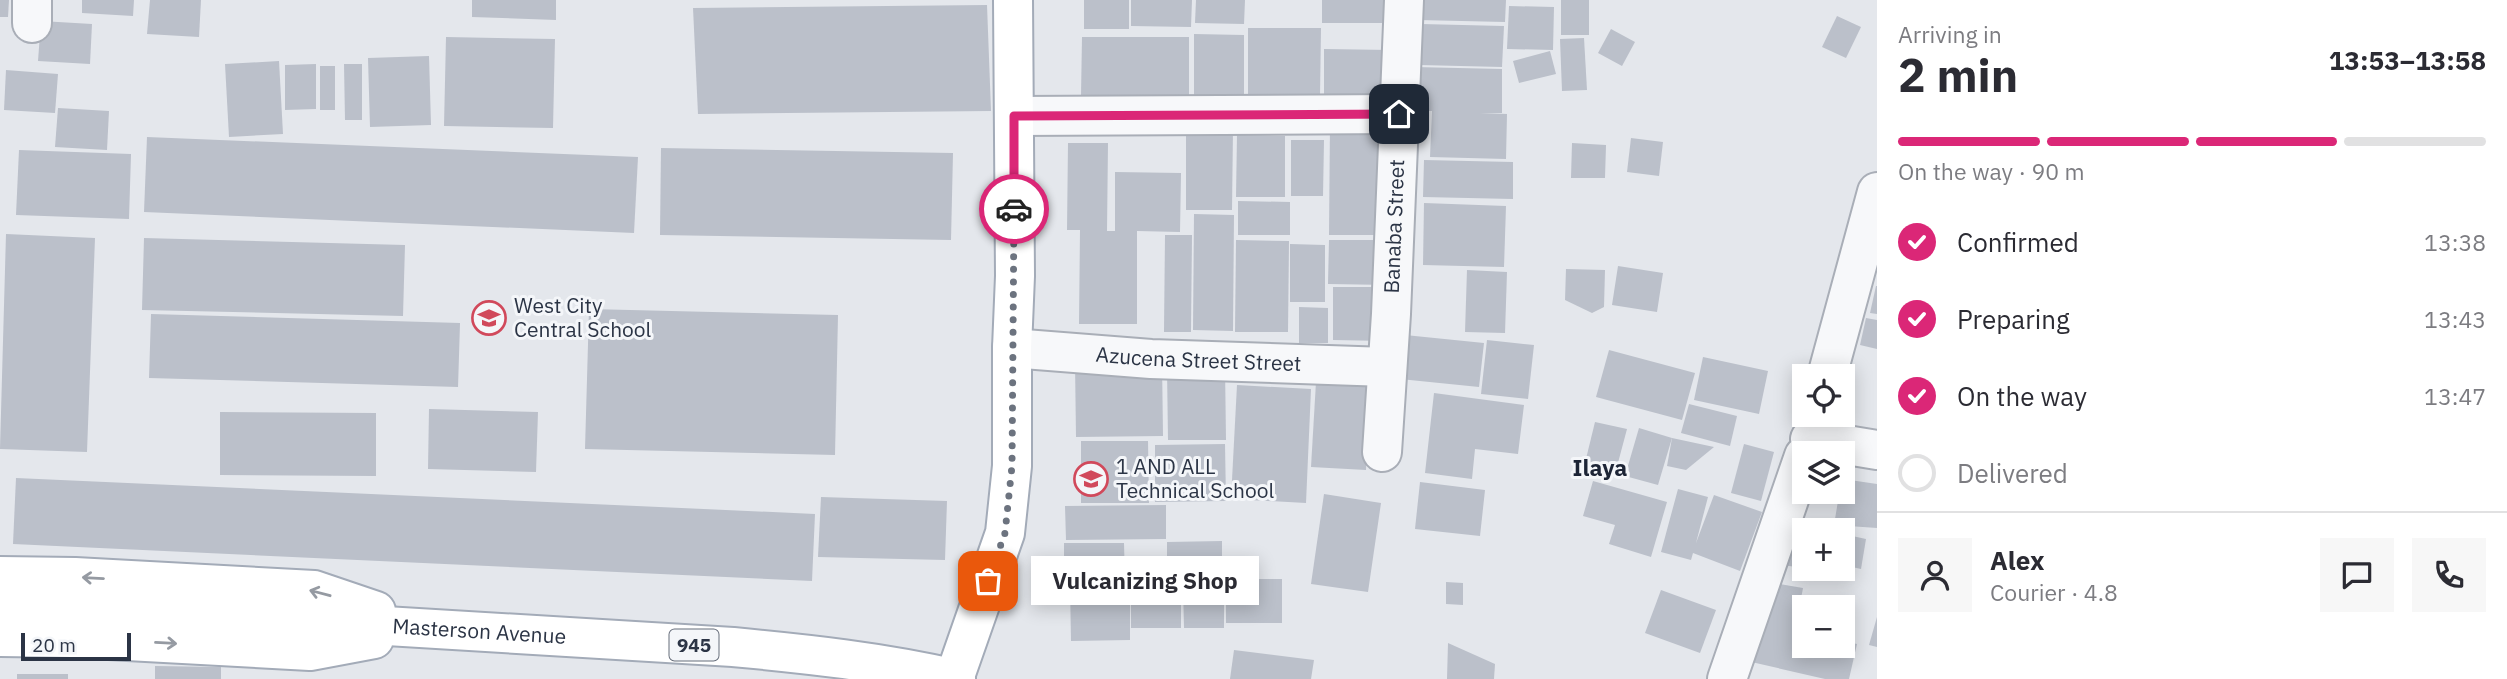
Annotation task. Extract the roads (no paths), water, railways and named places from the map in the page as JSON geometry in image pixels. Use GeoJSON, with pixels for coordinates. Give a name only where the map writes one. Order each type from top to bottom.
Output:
{"type":"FeatureCollection","features":[{"type":"Feature","properties":{"kind":"main road","name":"945"},"geometry":{"type":"LineString","coordinates":[[955,679],[1005,533],[1012,466],[1015,276],[1013,0]]}},
{"type":"Feature","properties":{"kind":"main road"},"geometry":{"type":"LineString","coordinates":[[0,576],[75,577],[313,590],[431,629]]}},
{"type":"Feature","properties":{"kind":"main road","name":"Masterson Avenue"},"geometry":{"type":"LineString","coordinates":[[0,606],[74,607],[733,647],[886,664],[955,679]]}},
{"type":"Feature","properties":{"kind":"main road"},"geometry":{"type":"LineString","coordinates":[[0,636],[310,651],[431,629]]}},
{"type":"Feature","properties":{"kind":"street","name":"Banaba Street"},"geometry":{"type":"LineString","coordinates":[[1382,452],[1404,0]]}},
{"type":"Feature","properties":{"kind":"street"},"geometry":{"type":"LineString","coordinates":[[1014,116],[1399,114]]}},
{"type":"Feature","properties":{"kind":"street"},"geometry":{"type":"LineString","coordinates":[[1830,364],[1877,192]]}},
{"type":"Feature","properties":{"kind":"street","name":"Azucena Street Street"},"geometry":{"type":"LineString","coordinates":[[1012,348],[1151,359],[1387,367]]}},
{"type":"Feature","properties":{"kind":"street"},"geometry":{"type":"LineString","coordinates":[[1855,447],[1877,450]]}},
{"type":"Feature","properties":{"kind":"street"},"geometry":{"type":"LineString","coordinates":[[1735,678],[1792,495]]}},
{"type":"Feature","properties":{"kind":"place","name":"West City Central School"},"geometry":{"type":"Point","coordinates":[489,318]}},
{"type":"Feature","properties":{"kind":"place","name":"1 AND ALL Technical School"},"geometry":{"type":"Point","coordinates":[1091,479]}},
{"type":"Feature","properties":{"kind":"place","name":"Vulcanizing Shop"},"geometry":{"type":"Point","coordinates":[988,581]}},
{"type":"Feature","properties":{"kind":"district","name":"Ilaya"},"geometry":{"type":"Point","coordinates":[1600,468]}}]}
